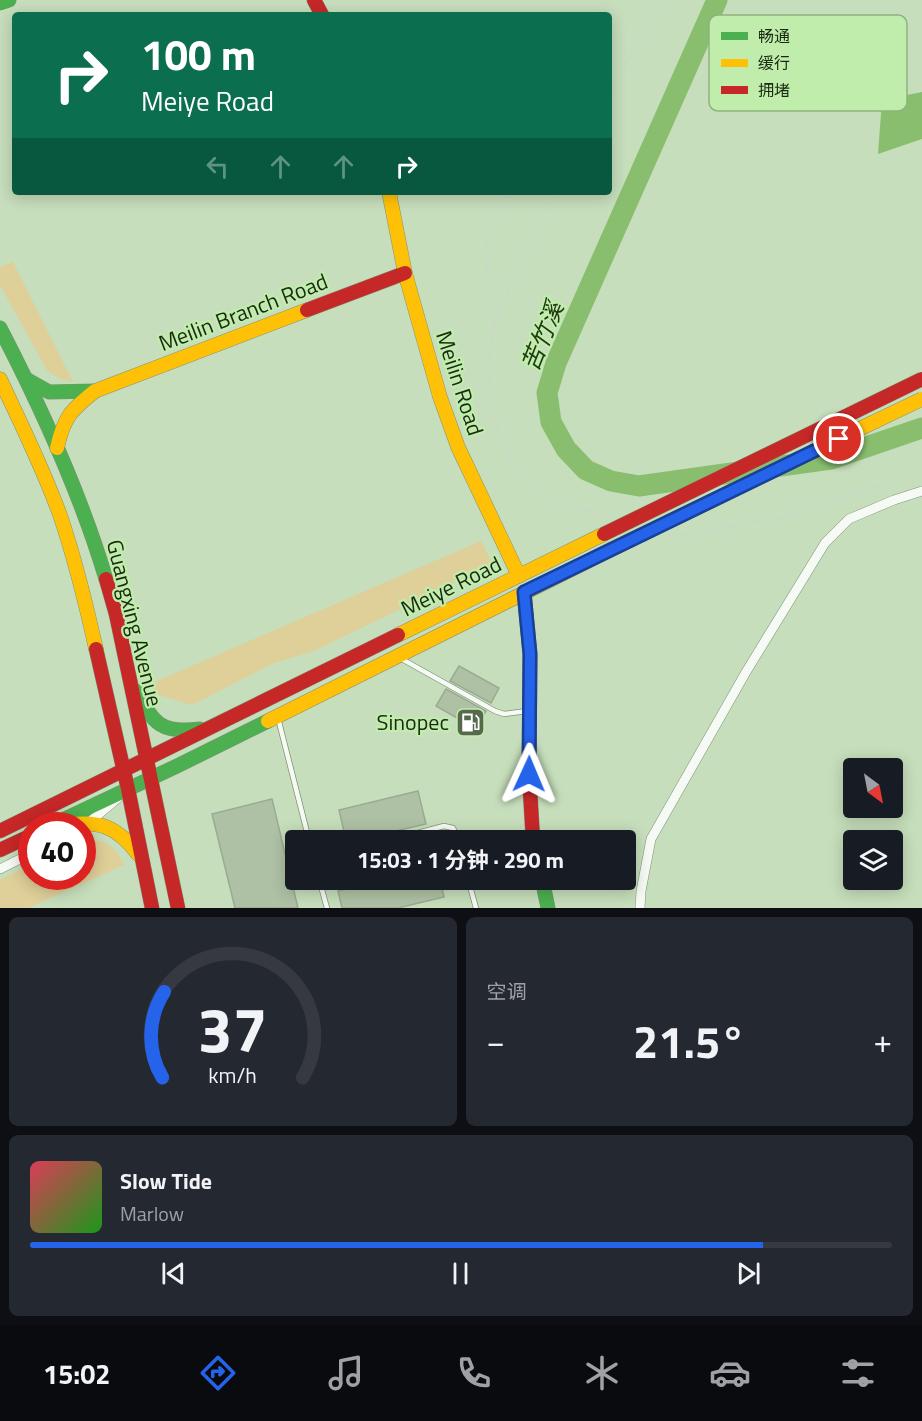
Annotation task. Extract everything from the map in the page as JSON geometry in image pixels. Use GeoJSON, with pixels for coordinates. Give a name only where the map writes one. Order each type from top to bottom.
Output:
{"type":"FeatureCollection","features":[{"type":"Feature","properties":{"kind":"main road"},"geometry":{"type":"LineString","coordinates":[[0,3],[9,0]]}},
{"type":"Feature","properties":{"kind":"main road","name":"Meilin Road"},"geometry":{"type":"LineString","coordinates":[[390,195],[405,273],[440,398],[458,447],[519,576]]}},
{"type":"Feature","properties":{"kind":"main road","name":"Meilin Branch Road"},"geometry":{"type":"LineString","coordinates":[[95,391],[405,273]]}},
{"type":"Feature","properties":{"kind":"main road","name":"Guangxing Avenue"},"geometry":{"type":"LineString","coordinates":[[0,328],[57,448],[81,507],[109,588],[146,760],[152,778],[178,908]]}},
{"type":"Feature","properties":{"kind":"main road","name":"Guangxing Avenue"},"geometry":{"type":"LineString","coordinates":[[0,379],[37,457],[60,516],[84,596],[128,789],[152,908]]}},
{"type":"Feature","properties":{"kind":"main road"},"geometry":{"type":"LineString","coordinates":[[26,379],[49,392],[95,391]]}},
{"type":"Feature","properties":{"kind":"main road","name":"Meiye Road"},"geometry":{"type":"LineString","coordinates":[[0,831],[922,379]]}},
{"type":"Feature","properties":{"kind":"main road"},"geometry":{"type":"LineString","coordinates":[[57,448],[61,429],[67,416],[95,391]]}},
{"type":"Feature","properties":{"kind":"main road","name":"Meiye Road"},"geometry":{"type":"LineString","coordinates":[[79,812],[278,716],[524,592],[922,399]]}},
{"type":"Feature","properties":{"kind":"main road"},"geometry":{"type":"LineString","coordinates":[[524,592],[530,654],[529,774],[532,830]]}},
{"type":"Feature","properties":{"kind":"main road"},"geometry":{"type":"LineString","coordinates":[[102,675],[112,687],[123,685],[128,676]]}},
{"type":"Feature","properties":{"kind":"main road"},"geometry":{"type":"LineString","coordinates":[[128,676],[148,712],[162,727],[184,731],[198,730],[227,720]]}},
{"type":"Feature","properties":{"kind":"main road"},"geometry":{"type":"LineString","coordinates":[[96,826],[110,828],[121,833],[142,861]]}},
{"type":"Feature","properties":{"kind":"main road"},"geometry":{"type":"LineString","coordinates":[[0,850],[18,842]]}},
{"type":"Feature","properties":{"kind":"main road"},"geometry":{"type":"LineString","coordinates":[[544,890],[548,908]]}},
{"type":"Feature","properties":{"kind":"street"},"geometry":{"type":"LineString","coordinates":[[640,908],[651,839],[746,672],[825,543],[849,519],[922,491]]}},
{"type":"Feature","properties":{"kind":"street"},"geometry":{"type":"LineString","coordinates":[[96,817],[128,789]]}},
{"type":"Feature","properties":{"kind":"street"},"geometry":{"type":"LineString","coordinates":[[0,869],[18,860]]}},
{"type":"Feature","properties":{"kind":"lane"},"geometry":{"type":"LineString","coordinates":[[397,656],[495,711],[512,714],[530,711]]}},
{"type":"Feature","properties":{"kind":"lane"},"geometry":{"type":"LineString","coordinates":[[278,716],[306,830]]}},
{"type":"Feature","properties":{"kind":"lane"},"geometry":{"type":"LineString","coordinates":[[429,830],[444,826],[454,830]]}},
{"type":"Feature","properties":{"kind":"lane"},"geometry":{"type":"LineString","coordinates":[[322,890],[327,908]]}},
{"type":"Feature","properties":{"kind":"lane"},"geometry":{"type":"LineString","coordinates":[[466,908],[475,907],[471,890]]}},
{"type":"Feature","properties":{"kind":"path"},"geometry":{"type":"LineString","coordinates":[[612,91],[662,0]]}},
{"type":"Feature","properties":{"kind":"path"},"geometry":{"type":"LineString","coordinates":[[495,324],[488,313],[487,240],[507,195]]}},
{"type":"Feature","properties":{"kind":"path"},"geometry":{"type":"LineString","coordinates":[[554,195],[524,251],[495,324],[488,359],[491,412],[511,462],[546,499],[617,519]]}},
{"type":"Feature","properties":{"kind":"path"},"geometry":{"type":"LineString","coordinates":[[665,534],[674,537],[780,518],[880,486],[891,490],[894,500]]}},
{"type":"Feature","properties":{"kind":"shaded area"},"geometry":{"type":"Polygon","coordinates":[[[922,92],[922,139],[878,154],[881,111],[907,111],[907,95],[922,92]]]}},
{"type":"Feature","properties":{"kind":"shaded area"},"geometry":{"type":"Polygon","coordinates":[[[13,262],[73,382],[60,379],[47,370],[0,285],[0,267],[13,262]]]}},
{"type":"Feature","properties":{"kind":"shaded area"},"geometry":{"type":"Polygon","coordinates":[[[481,541],[493,564],[314,651],[274,663],[192,705],[156,694],[150,684],[481,541]]]}},
{"type":"Feature","properties":{"kind":"shaded area"},"geometry":{"type":"Polygon","coordinates":[[[96,840],[112,847],[124,865],[96,878],[96,840]]]}},
{"type":"Feature","properties":{"kind":"shaded area"},"geometry":{"type":"Polygon","coordinates":[[[18,871],[18,890],[68,890],[28,908],[0,908],[0,880],[18,871]]]}},
{"type":"Feature","properties":{"kind":"building"},"geometry":{"type":"Polygon","coordinates":[[[459,666],[499,688],[491,703],[450,681],[459,666]]]}},
{"type":"Feature","properties":{"kind":"building"},"geometry":{"type":"Polygon","coordinates":[[[446,689],[486,711],[476,729],[436,706],[446,689]]]}},
{"type":"Feature","properties":{"kind":"building"},"geometry":{"type":"Polygon","coordinates":[[[418,791],[426,824],[400,830],[344,830],[339,810],[418,791]]]}},
{"type":"Feature","properties":{"kind":"building"},"geometry":{"type":"Polygon","coordinates":[[[272,799],[285,854],[285,890],[294,890],[298,908],[235,908],[212,814],[272,799]]]}},
{"type":"Feature","properties":{"kind":"building"},"geometry":{"type":"Polygon","coordinates":[[[442,890],[444,897],[398,908],[342,908],[338,891],[442,890]]]}},
{"type":"Feature","properties":{"kind":"waterway","name":"苦竹溪"},"geometry":{"type":"LineString","coordinates":[[710,15],[717,0]]}},
{"type":"Feature","properties":{"kind":"waterway","name":"苦竹溪"},"geometry":{"type":"LineString","coordinates":[[709,18],[556,363],[547,393],[551,422],[566,449],[586,470],[611,481],[639,486],[831,459],[922,428]]}},
{"type":"Feature","properties":{"kind":"traffic: fast"},"geometry":{"type":"LineString","coordinates":[[0,3],[9,0]]}},
{"type":"Feature","properties":{"kind":"traffic: fast"},"geometry":{"type":"LineString","coordinates":[[0,328],[59,451],[106,579]]}},
{"type":"Feature","properties":{"kind":"traffic: fast"},"geometry":{"type":"LineString","coordinates":[[26,379],[49,392],[95,391]]}},
{"type":"Feature","properties":{"kind":"traffic: fast"},"geometry":{"type":"LineString","coordinates":[[610,550],[853,432]]}},
{"type":"Feature","properties":{"kind":"traffic: fast"},"geometry":{"type":"LineString","coordinates":[[136,691],[148,712],[160,724],[176,730],[200,729]]}},
{"type":"Feature","properties":{"kind":"traffic: fast"},"geometry":{"type":"LineString","coordinates":[[80,812],[268,721]]}},
{"type":"Feature","properties":{"kind":"traffic: fast"},"geometry":{"type":"LineString","coordinates":[[544,890],[548,908]]}},
{"type":"Feature","properties":{"kind":"traffic: slow"},"geometry":{"type":"LineString","coordinates":[[390,195],[405,273],[440,397],[458,447],[519,576]]}},
{"type":"Feature","properties":{"kind":"traffic: slow"},"geometry":{"type":"LineString","coordinates":[[57,448],[66,421],[95,391],[307,310]]}},
{"type":"Feature","properties":{"kind":"traffic: slow"},"geometry":{"type":"LineString","coordinates":[[0,379],[60,515],[71,548],[96,649]]}},
{"type":"Feature","properties":{"kind":"traffic: slow"},"geometry":{"type":"LineString","coordinates":[[853,432],[922,399]]}},
{"type":"Feature","properties":{"kind":"traffic: slow"},"geometry":{"type":"LineString","coordinates":[[398,635],[604,534]]}},
{"type":"Feature","properties":{"kind":"traffic: slow"},"geometry":{"type":"LineString","coordinates":[[268,721],[610,550]]}},
{"type":"Feature","properties":{"kind":"traffic: slow"},"geometry":{"type":"LineString","coordinates":[[96,824],[114,831],[138,854]]}},
{"type":"Feature","properties":{"kind":"traffic: jam"},"geometry":{"type":"LineString","coordinates":[[314,0],[320,12]]}},
{"type":"Feature","properties":{"kind":"traffic: jam"},"geometry":{"type":"LineString","coordinates":[[307,310],[405,273]]}},
{"type":"Feature","properties":{"kind":"traffic: jam"},"geometry":{"type":"LineString","coordinates":[[604,534],[922,379]]}},
{"type":"Feature","properties":{"kind":"traffic: jam"},"geometry":{"type":"LineString","coordinates":[[106,579],[116,614],[178,908]]}},
{"type":"Feature","properties":{"kind":"traffic: jam"},"geometry":{"type":"LineString","coordinates":[[524,592],[530,654],[529,774],[532,830]]}},
{"type":"Feature","properties":{"kind":"traffic: jam"},"geometry":{"type":"LineString","coordinates":[[0,831],[398,635]]}},
{"type":"Feature","properties":{"kind":"traffic: jam"},"geometry":{"type":"LineString","coordinates":[[96,649],[152,908]]}},
{"type":"Feature","properties":{"kind":"traffic: jam"},"geometry":{"type":"LineString","coordinates":[[0,850],[18,842]]}},
{"type":"Feature","properties":{"kind":"place","name":"Sinopec"},"geometry":{"type":"Point","coordinates":[470,722]}},
{"type":"Feature","properties":{"kind":"route"},"geometry":{"type":"LineString","coordinates":[[529,774],[530,654],[524,592],[839,439]]}}]}
